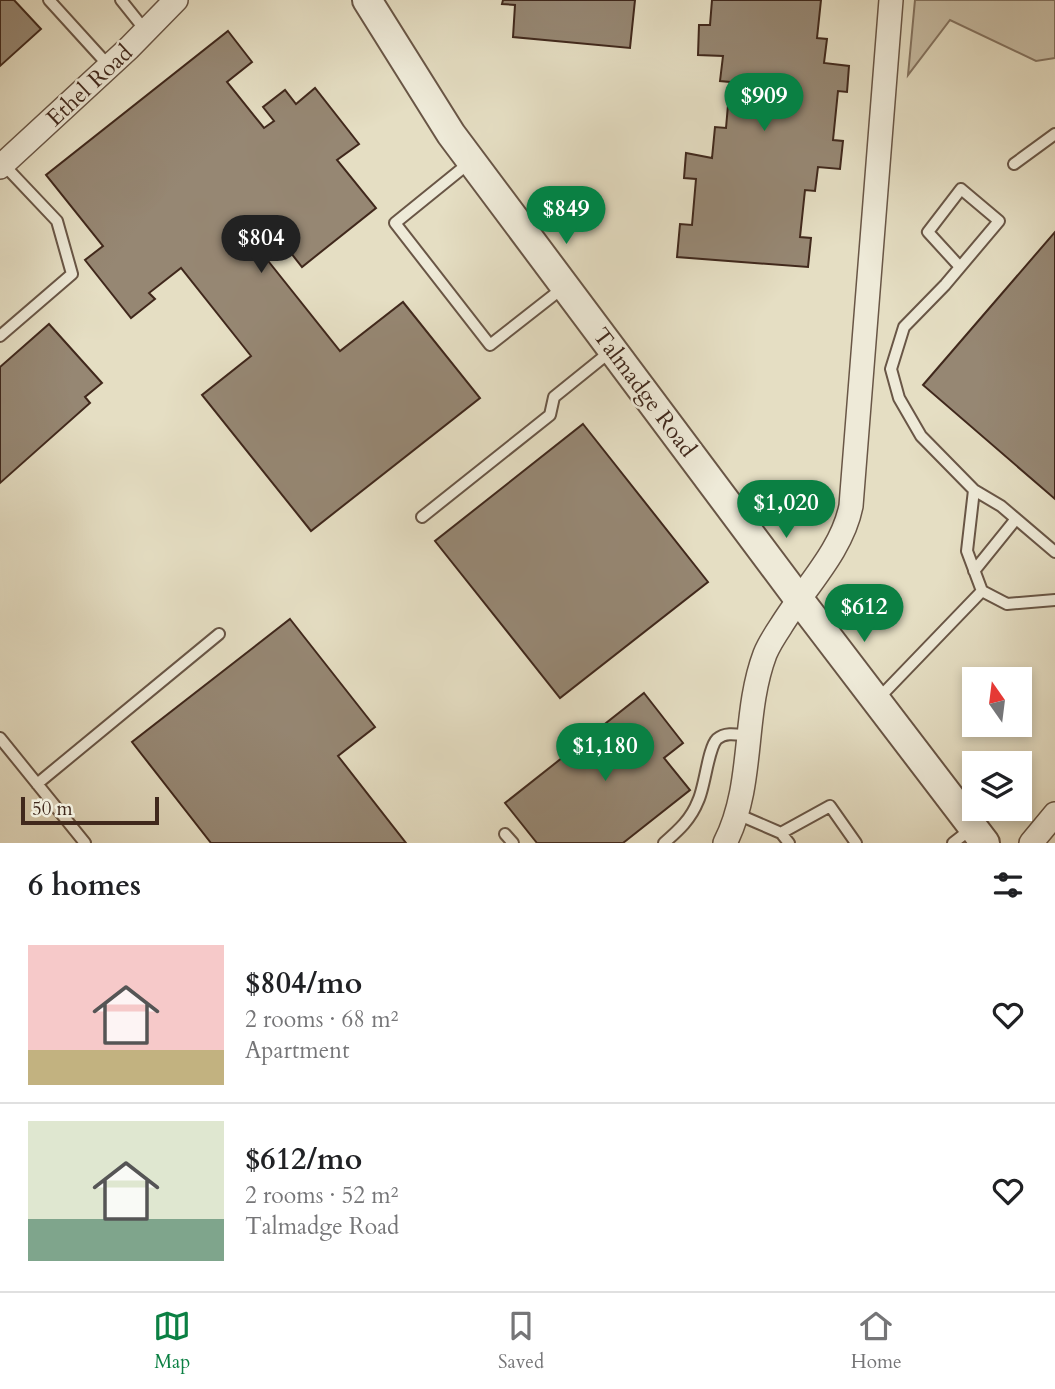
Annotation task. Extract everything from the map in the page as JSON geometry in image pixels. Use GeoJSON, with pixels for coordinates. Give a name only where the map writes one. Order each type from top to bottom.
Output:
{"type":"FeatureCollection","features":[{"type":"Feature","properties":{"kind":"street","name":"Ethel Road"},"geometry":{"type":"LineString","coordinates":[[2,166],[176,0]]}},
{"type":"Feature","properties":{"kind":"street","name":"Talmadge Road"},"geometry":{"type":"LineString","coordinates":[[367,0],[451,134],[876,701],[970,838]]}},
{"type":"Feature","properties":{"kind":"street"},"geometry":{"type":"LineString","coordinates":[[725,843],[742,800],[756,680],[766,650],[798,598],[844,533],[851,506],[891,0]]}},
{"type":"Feature","properties":{"kind":"street"},"geometry":{"type":"LineString","coordinates":[[1031,843],[1055,814]]}},
{"type":"Feature","properties":{"kind":"lane"},"geometry":{"type":"LineString","coordinates":[[49,0],[109,66]]}},
{"type":"Feature","properties":{"kind":"lane"},"geometry":{"type":"LineString","coordinates":[[121,0],[145,30]]}},
{"type":"Feature","properties":{"kind":"lane"},"geometry":{"type":"LineString","coordinates":[[1014,164],[1055,134]]}},
{"type":"Feature","properties":{"kind":"lane"},"geometry":{"type":"LineString","coordinates":[[472,161],[395,223],[490,345],[566,285]]}},
{"type":"Feature","properties":{"kind":"lane"},"geometry":{"type":"LineString","coordinates":[[0,336],[72,274],[57,221],[2,166]]}},
{"type":"Feature","properties":{"kind":"lane"},"geometry":{"type":"LineString","coordinates":[[960,267],[928,232],[961,189],[999,221],[960,267],[904,327],[891,369],[899,398],[921,436],[974,490],[1001,506],[1055,552]]}},
{"type":"Feature","properties":{"kind":"lane"},"geometry":{"type":"LineString","coordinates":[[422,517],[550,415],[554,397],[613,349]]}},
{"type":"Feature","properties":{"kind":"lane"},"geometry":{"type":"LineString","coordinates":[[974,490],[967,551],[982,591],[1007,604],[1055,600]]}},
{"type":"Feature","properties":{"kind":"lane"},"geometry":{"type":"LineString","coordinates":[[974,570],[1016,519]]}},
{"type":"Feature","properties":{"kind":"lane"},"geometry":{"type":"LineString","coordinates":[[876,701],[982,591]]}},
{"type":"Feature","properties":{"kind":"lane"},"geometry":{"type":"LineString","coordinates":[[37,784],[219,634]]}},
{"type":"Feature","properties":{"kind":"lane"},"geometry":{"type":"LineString","coordinates":[[664,843],[685,825],[692,813],[699,799],[712,746],[716,740],[723,735],[749,736]]}},
{"type":"Feature","properties":{"kind":"lane"},"geometry":{"type":"LineString","coordinates":[[0,738],[85,843]]}},
{"type":"Feature","properties":{"kind":"lane"},"geometry":{"type":"LineString","coordinates":[[781,838],[830,806],[856,843]]}},
{"type":"Feature","properties":{"kind":"lane"},"geometry":{"type":"LineString","coordinates":[[737,814],[789,843]]}},
{"type":"Feature","properties":{"kind":"shaded area"},"geometry":{"type":"Polygon","coordinates":[[[915,0],[1055,0],[1055,58],[1036,61],[950,20],[908,75],[915,0]]]}},
{"type":"Feature","properties":{"kind":"building"},"geometry":{"type":"Polygon","coordinates":[[[0,0],[14,0],[41,29],[0,66],[0,0]]]}},
{"type":"Feature","properties":{"kind":"building"},"geometry":{"type":"Polygon","coordinates":[[[503,0],[635,0],[630,48],[513,37],[515,5],[502,4],[503,0]]]}},
{"type":"Feature","properties":{"kind":"building"},"geometry":{"type":"Polygon","coordinates":[[[712,0],[821,0],[817,38],[827,39],[824,63],[849,66],[847,92],[838,91],[833,140],[843,141],[840,169],[818,167],[815,191],[805,190],[800,237],[811,238],[808,267],[677,257],[680,224],[692,225],[696,179],[684,178],[686,153],[712,158],[715,127],[726,128],[730,82],[720,81],[723,56],[698,55],[699,25],[710,25],[712,0]]]}},
{"type":"Feature","properties":{"kind":"building"},"geometry":{"type":"Polygon","coordinates":[[[228,31],[252,62],[227,82],[264,128],[274,121],[263,107],[285,90],[296,104],[315,88],[359,144],[337,160],[376,208],[302,267],[283,243],[265,257],[340,351],[403,302],[480,398],[311,531],[202,395],[251,356],[181,268],[149,293],[155,299],[131,318],[85,260],[103,246],[46,175],[228,31]]]}},
{"type":"Feature","properties":{"kind":"building"},"geometry":{"type":"Polygon","coordinates":[[[1055,232],[1055,499],[923,385],[1055,232]]]}},
{"type":"Feature","properties":{"kind":"building"},"geometry":{"type":"Polygon","coordinates":[[[49,324],[102,383],[85,397],[90,403],[0,483],[0,367],[49,324]]]}},
{"type":"Feature","properties":{"kind":"building"},"geometry":{"type":"Polygon","coordinates":[[[583,424],[708,582],[560,698],[435,541],[583,424]]]}},
{"type":"Feature","properties":{"kind":"building"},"geometry":{"type":"Polygon","coordinates":[[[290,619],[375,727],[338,756],[406,843],[211,843],[132,742],[290,619]]]}},
{"type":"Feature","properties":{"kind":"building"},"geometry":{"type":"Polygon","coordinates":[[[644,693],[683,743],[664,758],[690,790],[623,843],[537,843],[505,803],[644,693]]]}}]}
